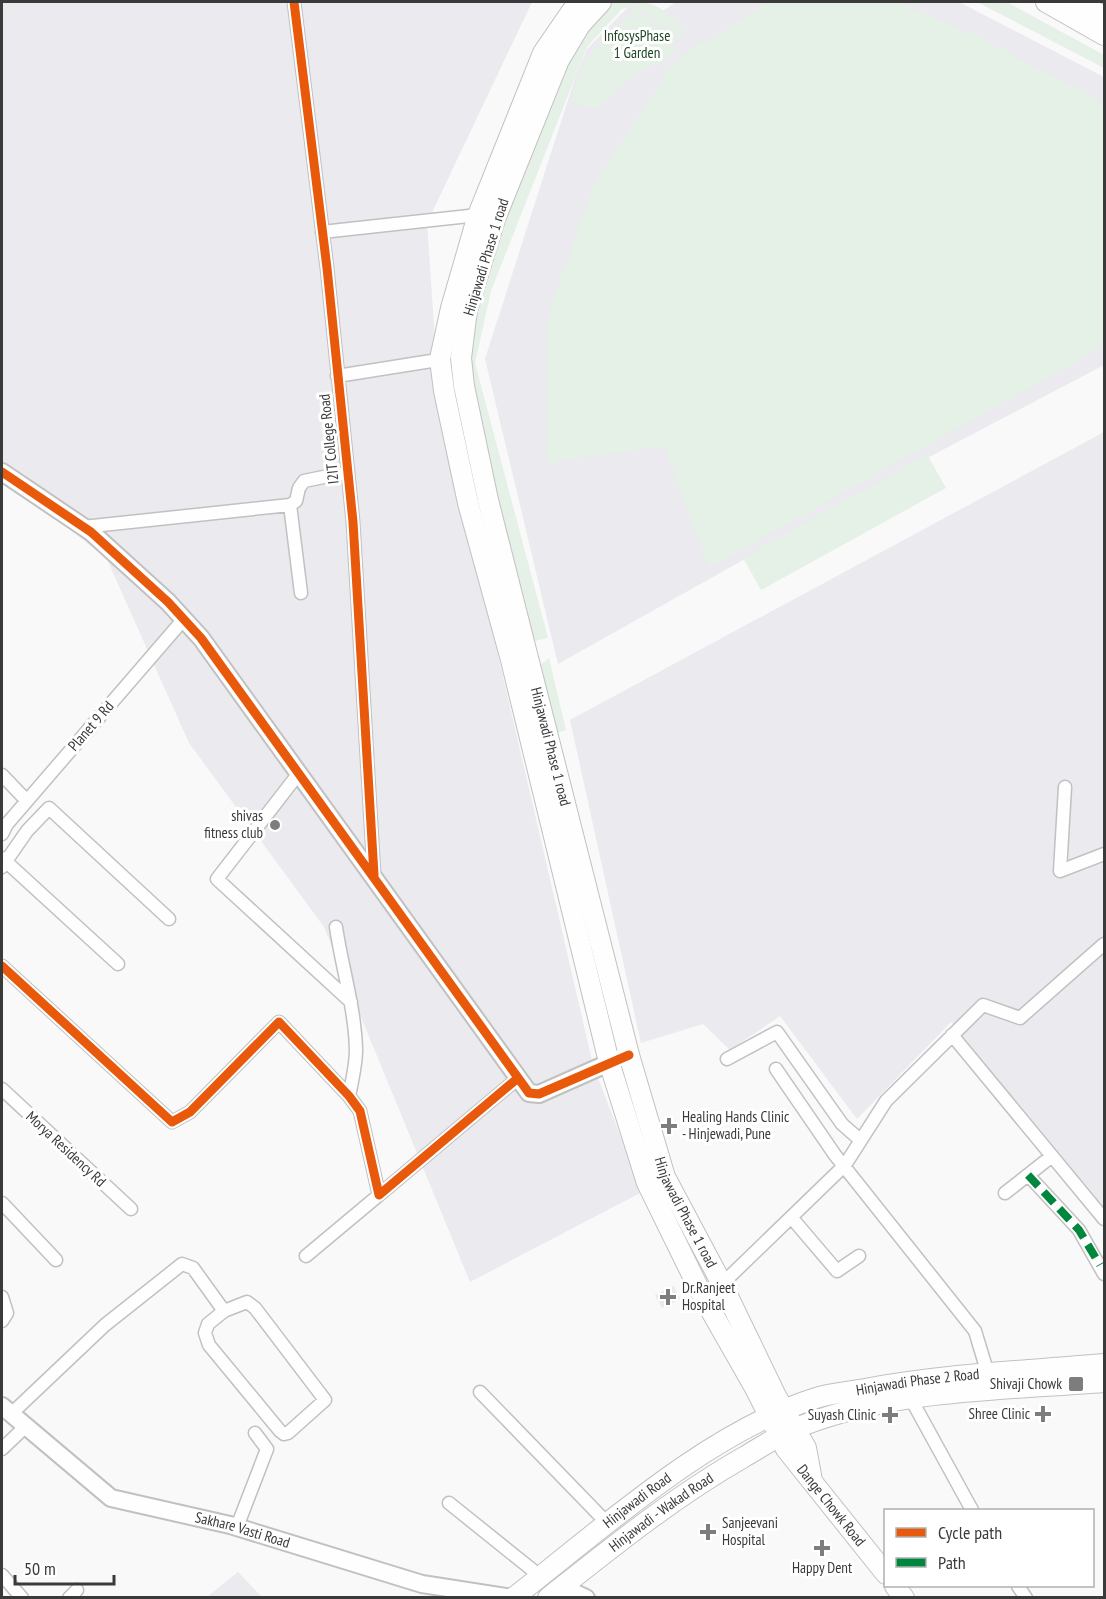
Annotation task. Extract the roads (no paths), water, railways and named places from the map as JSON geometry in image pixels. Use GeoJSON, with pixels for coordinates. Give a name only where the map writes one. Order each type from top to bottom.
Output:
{"type":"FeatureCollection","features":[{"type":"Feature","properties":{"kind":"main road","name":"Hinjawadi Phase 1 road"},"geometry":{"type":"LineString","coordinates":[[578,2],[543,53],[487,216],[451,308],[440,359],[444,391],[468,502],[510,656],[609,1062],[647,1183],[702,1296],[777,1413]]}},
{"type":"Feature","properties":{"kind":"main road","name":"Hinjawadi Phase 1 road"},"geometry":{"type":"LineString","coordinates":[[601,2],[580,25],[559,60],[487,216],[467,310],[461,358],[464,386],[488,500],[629,1054],[665,1177],[722,1284],[787,1432]]}},
{"type":"Feature","properties":{"kind":"main road"},"geometry":{"type":"LineString","coordinates":[[1046,2],[1104,35]]}},
{"type":"Feature","properties":{"kind":"main road"},"geometry":{"type":"LineString","coordinates":[[1078,2],[1104,17]]}},
{"type":"Feature","properties":{"kind":"main road","name":"Hinjawadi Phase 2 Road"},"geometry":{"type":"LineString","coordinates":[[777,1413],[816,1398],[881,1386],[1104,1364]]}},
{"type":"Feature","properties":{"kind":"main road","name":"Hinjawadi Phase 2 Road"},"geometry":{"type":"LineString","coordinates":[[787,1432],[822,1418],[911,1399],[1104,1382]]}},
{"type":"Feature","properties":{"kind":"main road","name":"Hinjawadi Road"},"geometry":{"type":"LineString","coordinates":[[512,1598],[608,1524],[709,1451],[777,1413]]}},
{"type":"Feature","properties":{"kind":"main road","name":"Dange Chowk Road"},"geometry":{"type":"LineString","coordinates":[[787,1432],[795,1462],[884,1570]]}},
{"type":"Feature","properties":{"kind":"main road","name":"Hinjawadi - Wakad Road"},"geometry":{"type":"LineString","coordinates":[[555,1592],[662,1510],[719,1471],[787,1432]]}},
{"type":"Feature","properties":{"kind":"street","name":"I2IT College Road"},"geometry":{"type":"LineString","coordinates":[[294,2],[322,232],[353,522],[374,875]]}},
{"type":"Feature","properties":{"kind":"street"},"geometry":{"type":"LineString","coordinates":[[322,232],[487,216]]}},
{"type":"Feature","properties":{"kind":"street"},"geometry":{"type":"LineString","coordinates":[[337,376],[440,359],[461,358]]}},
{"type":"Feature","properties":{"kind":"street"},"geometry":{"type":"LineString","coordinates":[[2,472],[83,527],[168,602],[201,638],[530,1093],[539,1094],[629,1054]]}},
{"type":"Feature","properties":{"kind":"street"},"geometry":{"type":"LineString","coordinates":[[83,527],[290,505],[296,501],[298,488],[304,482],[348,472]]}},
{"type":"Feature","properties":{"kind":"street"},"geometry":{"type":"LineString","coordinates":[[290,505],[301,593]]}},
{"type":"Feature","properties":{"kind":"street","name":"Planet 9 Rd"},"geometry":{"type":"LineString","coordinates":[[2,834],[15,815],[183,620]]}},
{"type":"Feature","properties":{"kind":"street"},"geometry":{"type":"LineString","coordinates":[[299,773],[217,879],[351,1002]]}},
{"type":"Feature","properties":{"kind":"street"},"geometry":{"type":"LineString","coordinates":[[2,775],[27,801]]}},
{"type":"Feature","properties":{"kind":"street"},"geometry":{"type":"LineString","coordinates":[[1065,787],[1060,872],[1104,854]]}},
{"type":"Feature","properties":{"kind":"street"},"geometry":{"type":"LineString","coordinates":[[118,964],[3,862],[27,831],[49,808],[169,919]]}},
{"type":"Feature","properties":{"kind":"street"},"geometry":{"type":"LineString","coordinates":[[15,815],[27,831]]}},
{"type":"Feature","properties":{"kind":"street"},"geometry":{"type":"LineString","coordinates":[[336,927],[342,969],[351,1002],[356,1051],[350,1096]]}},
{"type":"Feature","properties":{"kind":"street"},"geometry":{"type":"LineString","coordinates":[[702,1296],[722,1284],[845,1165],[859,1139],[886,1101],[983,1005],[1020,1018],[1104,944]]}},
{"type":"Feature","properties":{"kind":"street"},"geometry":{"type":"LineString","coordinates":[[2,966],[172,1122],[190,1112],[279,1022],[350,1096],[360,1111],[379,1195]]}},
{"type":"Feature","properties":{"kind":"street"},"geometry":{"type":"LineString","coordinates":[[727,1059],[777,1032],[842,1124],[859,1139]]}},
{"type":"Feature","properties":{"kind":"street"},"geometry":{"type":"LineString","coordinates":[[952,1035],[1104,1219]]}},
{"type":"Feature","properties":{"kind":"street"},"geometry":{"type":"LineString","coordinates":[[776,1069],[845,1165],[975,1331],[988,1374]]}},
{"type":"Feature","properties":{"kind":"street"},"geometry":{"type":"LineString","coordinates":[[306,1256],[518,1078]]}},
{"type":"Feature","properties":{"kind":"street","name":"Morya Residency Rd"},"geometry":{"type":"LineString","coordinates":[[2,1089],[131,1209]]}},
{"type":"Feature","properties":{"kind":"street"},"geometry":{"type":"LineString","coordinates":[[1005,1194],[1052,1156]]}},
{"type":"Feature","properties":{"kind":"street"},"geometry":{"type":"LineString","coordinates":[[1028,1175],[1079,1230],[1104,1274]]}},
{"type":"Feature","properties":{"kind":"street"},"geometry":{"type":"LineString","coordinates":[[2,1203],[56,1260]]}},
{"type":"Feature","properties":{"kind":"street"},"geometry":{"type":"LineString","coordinates":[[791,1217],[837,1271],[859,1256]]}},
{"type":"Feature","properties":{"kind":"street"},"geometry":{"type":"LineString","coordinates":[[6,1410],[105,1325],[183,1264],[193,1268],[224,1311]]}},
{"type":"Feature","properties":{"kind":"street"},"geometry":{"type":"LineString","coordinates":[[2,1297],[7,1313],[2,1322]]}},
{"type":"Feature","properties":{"kind":"street"},"geometry":{"type":"LineString","coordinates":[[247,1302],[255,1308],[325,1400],[288,1433],[284,1434],[280,1431],[209,1345],[205,1333],[208,1324],[224,1311],[247,1302]]}},
{"type":"Feature","properties":{"kind":"street"},"geometry":{"type":"LineString","coordinates":[[480,1392],[608,1524]]}},
{"type":"Feature","properties":{"kind":"street"},"geometry":{"type":"LineString","coordinates":[[911,1399],[971,1509]]}},
{"type":"Feature","properties":{"kind":"street","name":"Sakhare Vasti Road"},"geometry":{"type":"LineString","coordinates":[[6,1410],[111,1498],[237,1527],[422,1584],[512,1598]]}},
{"type":"Feature","properties":{"kind":"street"},"geometry":{"type":"LineString","coordinates":[[2,1449],[26,1427]]}},
{"type":"Feature","properties":{"kind":"street"},"geometry":{"type":"LineString","coordinates":[[237,1527],[267,1449],[255,1433]]}},
{"type":"Feature","properties":{"kind":"street"},"geometry":{"type":"LineString","coordinates":[[449,1503],[540,1576]]}},
{"type":"Feature","properties":{"kind":"street"},"geometry":{"type":"LineString","coordinates":[[2,1575],[22,1598]]}},
{"type":"Feature","properties":{"kind":"street"},"geometry":{"type":"LineString","coordinates":[[555,1592],[586,1598]]}},
{"type":"Feature","properties":{"kind":"place","name":"shivas fitness club"},"geometry":{"type":"Point","coordinates":[275,825]}},
{"type":"Feature","properties":{"kind":"place","name":"Healing Hands Clinic - Hinjewadi, Pune"},"geometry":{"type":"Point","coordinates":[669,1126]}},
{"type":"Feature","properties":{"kind":"place","name":"Dr.Ranjeet Hospital"},"geometry":{"type":"Point","coordinates":[668,1297]}},
{"type":"Feature","properties":{"kind":"place","name":"Shivaji Chowk"},"geometry":{"type":"Point","coordinates":[1076,1384]}},
{"type":"Feature","properties":{"kind":"place","name":"Shree Clinic"},"geometry":{"type":"Point","coordinates":[1043,1414]}},
{"type":"Feature","properties":{"kind":"place","name":"Suyash Clinic"},"geometry":{"type":"Point","coordinates":[890,1415]}},
{"type":"Feature","properties":{"kind":"place","name":"Sanjeevani Hospital"},"geometry":{"type":"Point","coordinates":[708,1532]}},
{"type":"Feature","properties":{"kind":"place","name":"Happy Dent"},"geometry":{"type":"Point","coordinates":[822,1548]}},
{"type":"Feature","properties":{"kind":"park label","name":"InfosysPhase 1 Garden"},"geometry":{"type":"Point","coordinates":[637,44]}}]}
